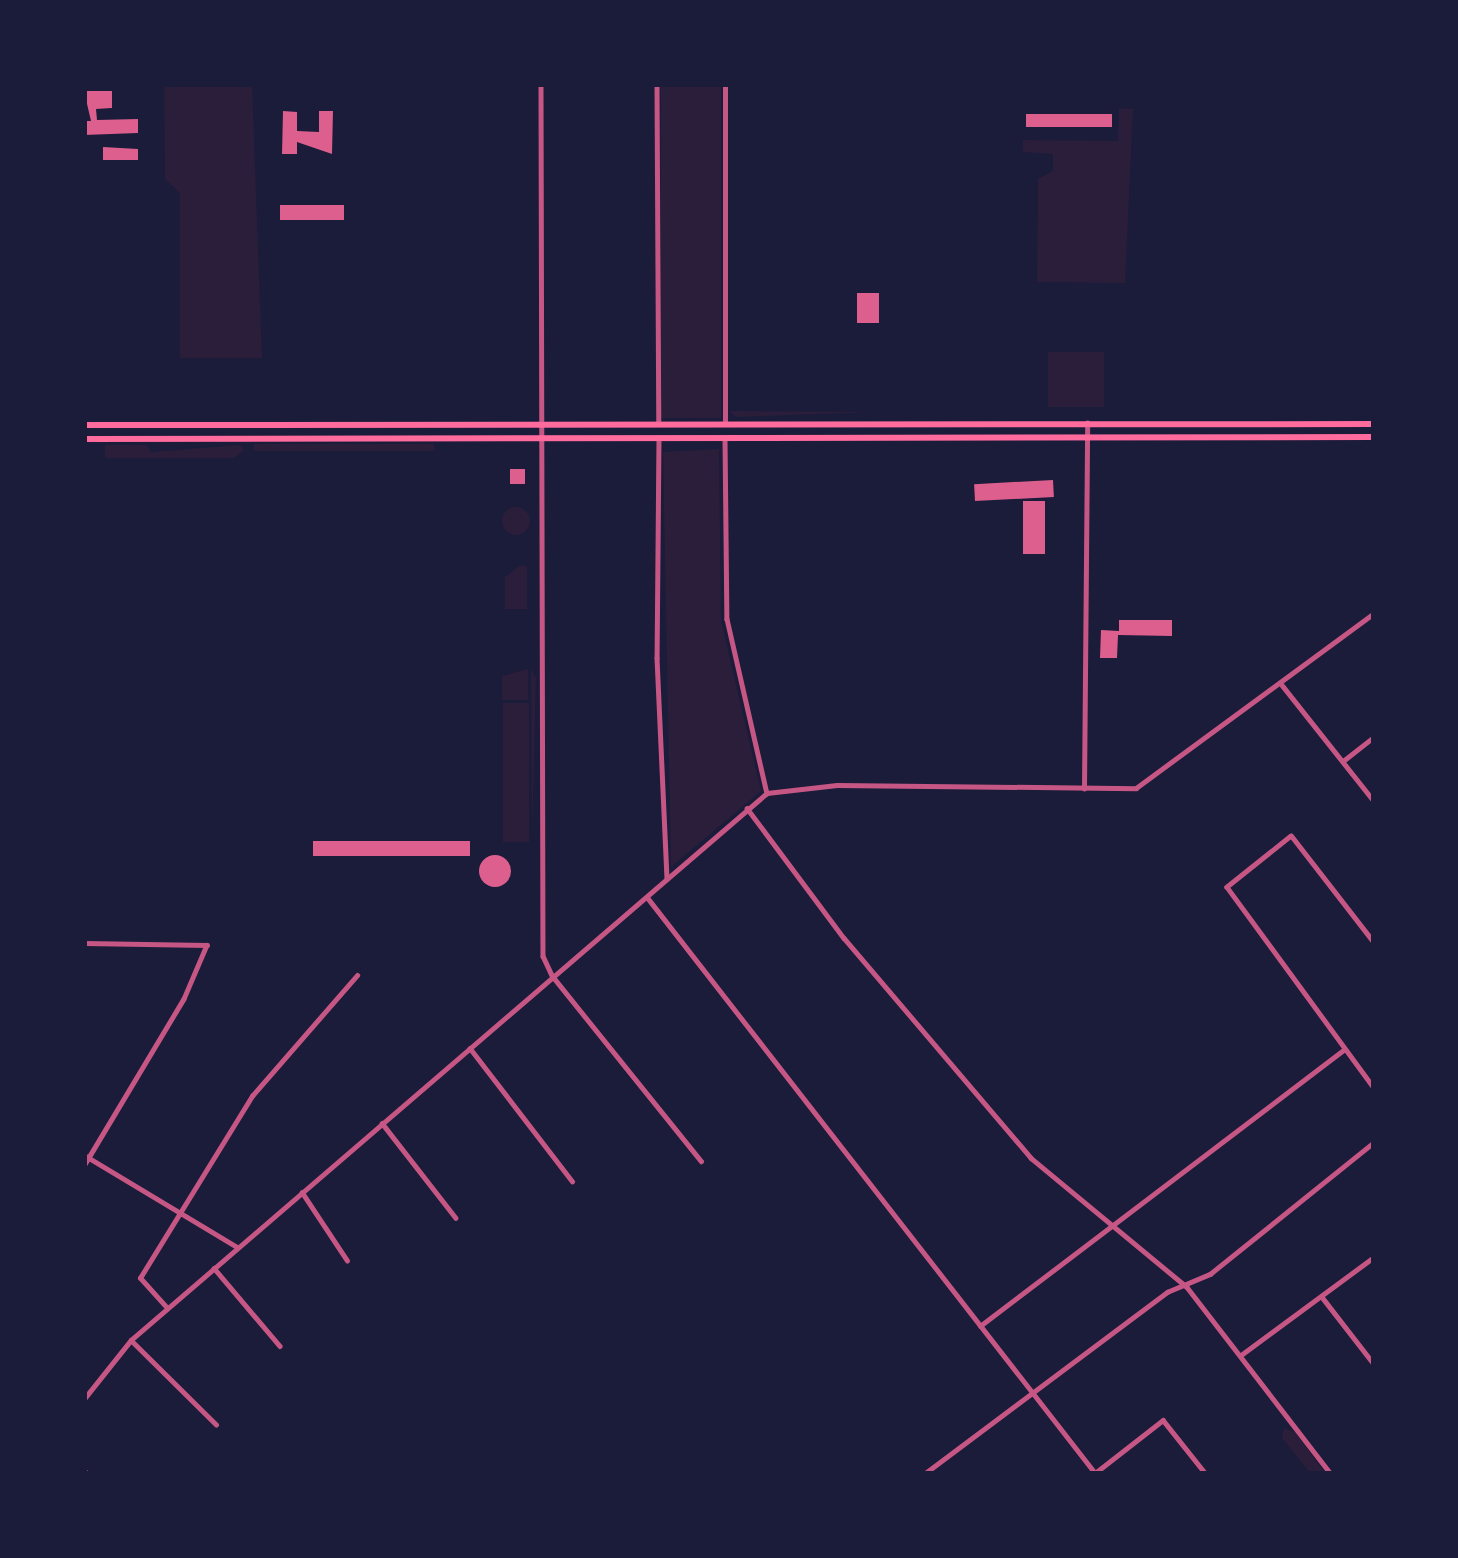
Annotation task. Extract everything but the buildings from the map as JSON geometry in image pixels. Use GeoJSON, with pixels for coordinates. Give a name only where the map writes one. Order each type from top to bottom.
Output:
{"type":"FeatureCollection","features":[{"type":"Feature","properties":{"kind":"main road"},"geometry":{"type":"LineString","coordinates":[[84,425],[1374,424]]}},
{"type":"Feature","properties":{"kind":"main road"},"geometry":{"type":"LineString","coordinates":[[84,439],[1374,437]]}},
{"type":"Feature","properties":{"kind":"street"},"geometry":{"type":"LineString","coordinates":[[542,84],[543,956],[552,975],[701,1161]]}},
{"type":"Feature","properties":{"kind":"street"},"geometry":{"type":"LineString","coordinates":[[657,84],[658,423]]}},
{"type":"Feature","properties":{"kind":"street"},"geometry":{"type":"LineString","coordinates":[[725,84],[725,423]]}},
{"type":"Feature","properties":{"kind":"street"},"geometry":{"type":"LineString","coordinates":[[1084,789],[1087,424]]}},
{"type":"Feature","properties":{"kind":"street"},"geometry":{"type":"LineString","coordinates":[[725,437],[727,619],[767,794]]}},
{"type":"Feature","properties":{"kind":"street"},"geometry":{"type":"LineString","coordinates":[[659,438],[657,658],[667,879]]}},
{"type":"Feature","properties":{"kind":"street"},"geometry":{"type":"LineString","coordinates":[[84,1399],[131,1340],[167,1308],[767,794],[837,785],[1084,789],[1149,783],[1374,613]]}},
{"type":"Feature","properties":{"kind":"street"},"geometry":{"type":"LineString","coordinates":[[1282,685],[1374,801]]}},
{"type":"Feature","properties":{"kind":"street"},"geometry":{"type":"LineString","coordinates":[[1343,761],[1374,737]]}},
{"type":"Feature","properties":{"kind":"street"},"geometry":{"type":"LineString","coordinates":[[747,808],[844,938],[1031,1158],[1187,1287],[1330,1474]]}},
{"type":"Feature","properties":{"kind":"street"},"geometry":{"type":"LineString","coordinates":[[1374,943],[1292,836],[1227,894],[1374,1088]]}},
{"type":"Feature","properties":{"kind":"street"},"geometry":{"type":"LineString","coordinates":[[647,896],[1096,1473],[1163,1420],[1206,1474]]}},
{"type":"Feature","properties":{"kind":"street"},"geometry":{"type":"LineString","coordinates":[[84,943],[207,944],[184,999],[84,1166]]}},
{"type":"Feature","properties":{"kind":"street"},"geometry":{"type":"LineString","coordinates":[[167,1308],[140,1280],[252,1096],[357,975]]}},
{"type":"Feature","properties":{"kind":"street"},"geometry":{"type":"LineString","coordinates":[[469,1047],[572,1181]]}},
{"type":"Feature","properties":{"kind":"street"},"geometry":{"type":"LineString","coordinates":[[980,1326],[1344,1050]]}},
{"type":"Feature","properties":{"kind":"street"},"geometry":{"type":"LineString","coordinates":[[382,1124],[456,1218]]}},
{"type":"Feature","properties":{"kind":"street"},"geometry":{"type":"LineString","coordinates":[[924,1474],[1168,1292],[1187,1287],[1374,1142]]}},
{"type":"Feature","properties":{"kind":"street"},"geometry":{"type":"LineString","coordinates":[[87,1156],[237,1246]]}},
{"type":"Feature","properties":{"kind":"street"},"geometry":{"type":"LineString","coordinates":[[302,1192],[347,1260]]}},
{"type":"Feature","properties":{"kind":"street"},"geometry":{"type":"LineString","coordinates":[[1241,1355],[1374,1257]]}},
{"type":"Feature","properties":{"kind":"street"},"geometry":{"type":"LineString","coordinates":[[213,1268],[280,1346]]}},
{"type":"Feature","properties":{"kind":"street"},"geometry":{"type":"LineString","coordinates":[[1322,1297],[1374,1364]]}},
{"type":"Feature","properties":{"kind":"street"},"geometry":{"type":"LineString","coordinates":[[131,1340],[217,1424]]}},
{"type":"Feature","properties":{"kind":"shaded area"},"geometry":{"type":"Polygon","coordinates":[[[164,84],[252,84],[262,358],[180,358],[180,193],[165,179],[164,84]]]}},
{"type":"Feature","properties":{"kind":"shaded area"},"geometry":{"type":"Polygon","coordinates":[[[661,84],[721,84],[721,418],[661,418],[661,84]]]}},
{"type":"Feature","properties":{"kind":"shaded area"},"geometry":{"type":"Polygon","coordinates":[[[1119,108],[1133,109],[1125,283],[1037,282],[1038,179],[1053,171],[1053,154],[1023,152],[1023,140],[1118,141],[1119,108]]]}},
{"type":"Feature","properties":{"kind":"shaded area"},"geometry":{"type":"Polygon","coordinates":[[[1048,352],[1104,352],[1104,407],[1048,407],[1048,352]]]}},
{"type":"Feature","properties":{"kind":"shaded area"},"geometry":{"type":"Polygon","coordinates":[[[730,411],[873,412],[735,417],[730,411]]]}},
{"type":"Feature","properties":{"kind":"shaded area"},"geometry":{"type":"Polygon","coordinates":[[[254,444],[434,444],[434,451],[254,451],[254,444]]]}},
{"type":"Feature","properties":{"kind":"shaded area"},"geometry":{"type":"Polygon","coordinates":[[[105,445],[147,445],[151,452],[240,445],[244,450],[234,458],[105,458],[105,445]]]}},
{"type":"Feature","properties":{"kind":"shaded area"},"geometry":{"type":"Polygon","coordinates":[[[719,449],[721,621],[761,791],[671,867],[663,452],[719,449]]]}},
{"type":"Feature","properties":{"kind":"shaded area"},"geometry":{"type":"Polygon","coordinates":[[[516,507],[526,511],[530,521],[526,531],[516,535],[506,531],[502,521],[506,511],[516,507]]]}},
{"type":"Feature","properties":{"kind":"shaded area"},"geometry":{"type":"Polygon","coordinates":[[[527,566],[527,609],[505,609],[505,577],[527,566]]]}},
{"type":"Feature","properties":{"kind":"shaded area"},"geometry":{"type":"Polygon","coordinates":[[[528,669],[528,700],[502,700],[502,676],[528,669]]]}},
{"type":"Feature","properties":{"kind":"shaded area"},"geometry":{"type":"Polygon","coordinates":[[[531,669],[536,678],[532,843],[531,669]]]}},
{"type":"Feature","properties":{"kind":"shaded area"},"geometry":{"type":"Polygon","coordinates":[[[503,703],[529,703],[529,842],[503,842],[503,703]]]}},
{"type":"Feature","properties":{"kind":"shaded area"},"geometry":{"type":"Polygon","coordinates":[[[1284,1428],[1295,1432],[1326,1474],[1311,1474],[1282,1438],[1284,1428]]]}}]}
